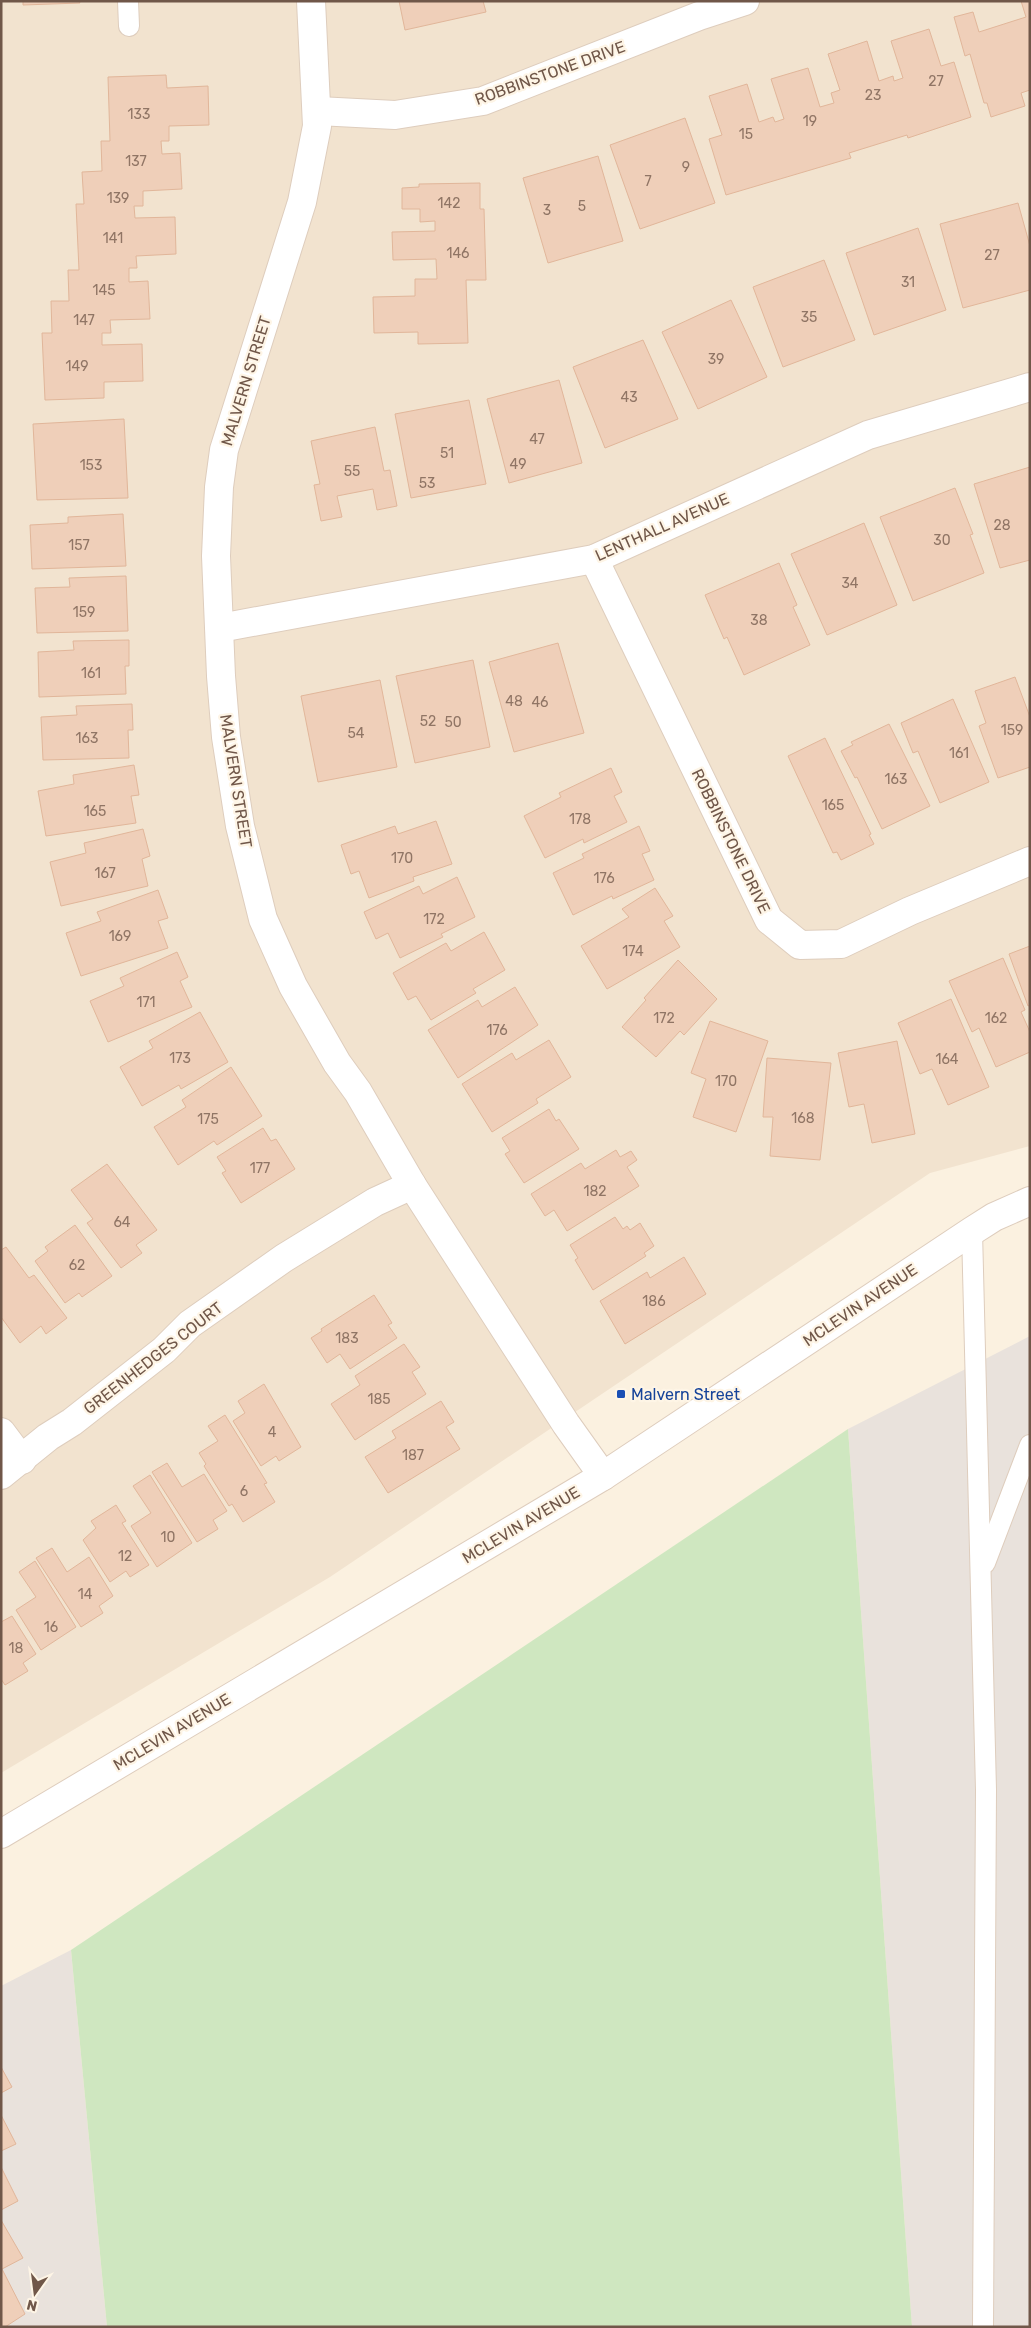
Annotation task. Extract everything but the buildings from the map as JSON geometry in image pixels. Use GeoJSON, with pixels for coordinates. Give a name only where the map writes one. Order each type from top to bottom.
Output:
{"type":"FeatureCollection","features":[{"type":"Feature","properties":{"kind":"street","name":"MALVERN STREET"},"geometry":{"type":"LineString","coordinates":[[311,1],[318,111],[317,126],[302,202],[224,450],[219,487],[216,556],[226,737],[240,826],[263,919],[293,986],[337,1063],[358,1092],[412,1185],[568,1426],[603,1476]]}},
{"type":"Feature","properties":{"kind":"street","name":"ROBBINSTONE DRIVE"},"geometry":{"type":"LineString","coordinates":[[318,111],[395,115],[483,102],[700,16],[745,1]]}},
{"type":"Feature","properties":{"kind":"street","name":"LENTHALL AVENUE"},"geometry":{"type":"LineString","coordinates":[[220,628],[594,559],[868,435],[1030,386]]}},
{"type":"Feature","properties":{"kind":"street","name":"ROBBINSTONE DRIVE"},"geometry":{"type":"LineString","coordinates":[[594,559],[769,920],[800,945],[841,944],[910,911],[1030,861]]}},
{"type":"Feature","properties":{"kind":"street","name":"GREENHEDGES COURT"},"geometry":{"type":"LineString","coordinates":[[12,1468],[48,1437],[72,1422],[164,1350],[190,1324],[292,1253],[374,1202],[412,1185]]}},
{"type":"Feature","properties":{"kind":"street","name":"MCLEVIN AVENUE"},"geometry":{"type":"LineString","coordinates":[[1,1834],[603,1476],[972,1231],[994,1217],[1030,1201]]}},
{"type":"Feature","properties":{"kind":"street"},"geometry":{"type":"LineString","coordinates":[[1,1432],[12,1468]]}},
{"type":"Feature","properties":{"kind":"lane"},"geometry":{"type":"LineString","coordinates":[[128,1],[129,26]]}},
{"type":"Feature","properties":{"kind":"lane"},"geometry":{"type":"LineString","coordinates":[[972,1231],[986,1790],[983,2327]]}},
{"type":"Feature","properties":{"kind":"lane"},"geometry":{"type":"LineString","coordinates":[[982,1572],[1030,1445]]}},
{"type":"Feature","properties":{"kind":"shaded area"},"geometry":{"type":"Polygon","coordinates":[[[1,1],[1030,1],[1030,1146],[930,1173],[330,1577],[1,1773],[1,1]]]}},
{"type":"Feature","properties":{"kind":"shaded area"},"geometry":{"type":"Polygon","coordinates":[[[1030,1336],[1030,2327],[912,2327],[848,1429],[1030,1336]]]}},
{"type":"Feature","properties":{"kind":"shaded area"},"geometry":{"type":"Polygon","coordinates":[[[71,1950],[107,2327],[1,2327],[1,1986],[71,1950]]]}},
{"type":"Feature","properties":{"kind":"green space"},"geometry":{"type":"Polygon","coordinates":[[[848,1429],[912,2327],[107,2327],[71,1950],[848,1429]]]}},
{"type":"Feature","properties":{"kind":"place","name":"Malvern Street"},"geometry":{"type":"Point","coordinates":[621,1394]}}]}
